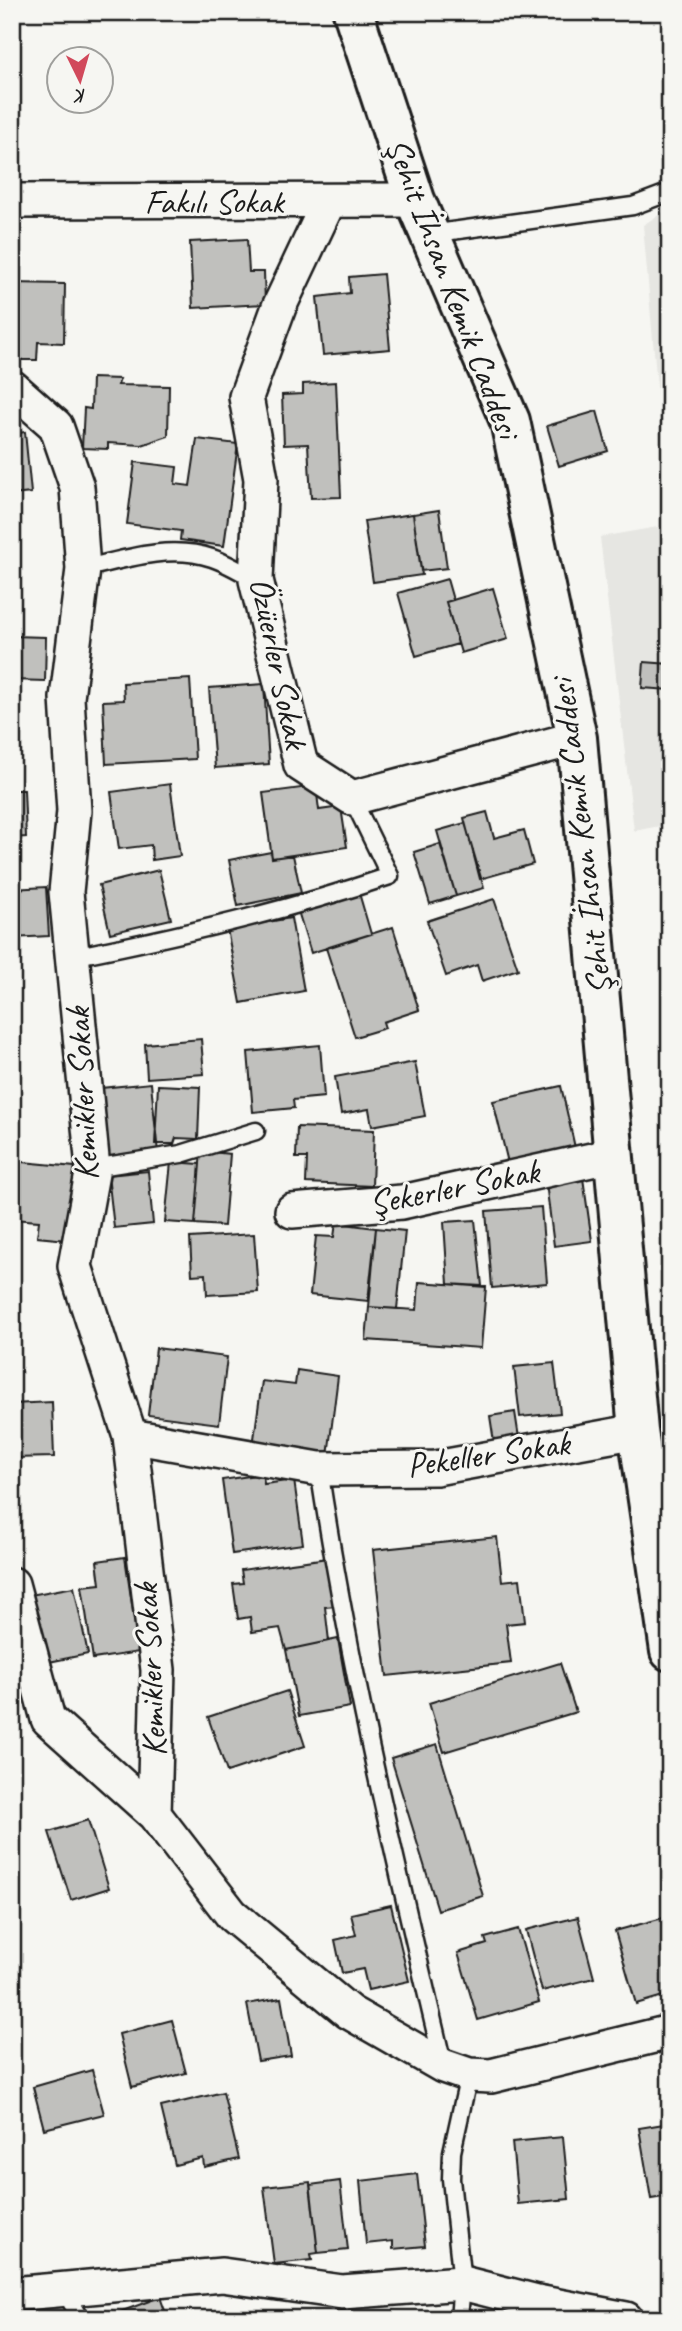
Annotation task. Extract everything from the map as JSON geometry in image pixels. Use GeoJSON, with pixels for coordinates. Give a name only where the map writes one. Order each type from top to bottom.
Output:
{"type":"FeatureCollection","features":[{"type":"Feature","properties":{"kind":"street","name":"Şehit İhsan Kemik Caddesi"},"geometry":{"type":"LineString","coordinates":[[352,12],[423,217],[510,421],[577,738],[638,1431],[670,1651]]}},
{"type":"Feature","properties":{"kind":"street","name":"Fakılı Sokak"},"geometry":{"type":"LineString","coordinates":[[12,201],[330,201],[423,217]]}},
{"type":"Feature","properties":{"kind":"street","name":"Özüerler Sokak"},"geometry":{"type":"LineString","coordinates":[[330,201],[279,307],[246,397],[261,480],[256,580],[301,765],[352,799]]}},
{"type":"Feature","properties":{"kind":"street","name":"Kemikler Sokak"},"geometry":{"type":"LineString","coordinates":[[12,387],[56,426],[77,487],[83,569],[67,698],[74,811],[66,892],[93,1168],[75,1266],[130,1436],[158,1670],[154,1814]]}},
{"type":"Feature","properties":{"kind":"street"},"geometry":{"type":"LineString","coordinates":[[352,799],[577,738]]}},
{"type":"Feature","properties":{"kind":"street","name":"Şekerler Sokak"},"geometry":{"type":"LineString","coordinates":[[292,1211],[402,1202],[614,1155]]}},
{"type":"Feature","properties":{"kind":"street","name":"Pekeller Sokak"},"geometry":{"type":"LineString","coordinates":[[130,1436],[319,1469],[436,1468],[638,1431]]}},
{"type":"Feature","properties":{"kind":"street"},"geometry":{"type":"LineString","coordinates":[[12,1584],[48,1719],[154,1814],[232,1914],[349,2012],[456,2071],[491,2076],[670,2032]]}},
{"type":"Feature","properties":{"kind":"street"},"geometry":{"type":"LineString","coordinates":[[12,2294],[222,2275],[342,2292],[462,2283],[537,2302],[626,2319]]}},
{"type":"Feature","properties":{"kind":"lane"},"geometry":{"type":"LineString","coordinates":[[423,217],[633,206],[670,191]]}},
{"type":"Feature","properties":{"kind":"lane"},"geometry":{"type":"LineString","coordinates":[[83,569],[139,555],[192,554],[210,557],[256,580]]}},
{"type":"Feature","properties":{"kind":"lane"},"geometry":{"type":"LineString","coordinates":[[72,957],[261,916],[390,876],[352,799]]}},
{"type":"Feature","properties":{"kind":"lane"},"geometry":{"type":"LineString","coordinates":[[93,1168],[181,1154],[256,1131]]}},
{"type":"Feature","properties":{"kind":"lane"},"geometry":{"type":"LineString","coordinates":[[319,1469],[328,1532],[381,1795],[456,2071],[451,2179],[462,2283],[459,2319]]}},
{"type":"Feature","properties":{"kind":"lane"},"geometry":{"type":"LineString","coordinates":[[64,2290],[81,2319]]}},
{"type":"Feature","properties":{"kind":"shaded area"},"geometry":{"type":"Polygon","coordinates":[[[670,208],[670,824],[634,831],[600,537],[669,525],[643,225],[670,208]]]}},
{"type":"Feature","properties":{"kind":"building"},"geometry":{"type":"Polygon","coordinates":[[[247,239],[249,272],[264,272],[265,304],[193,308],[190,242],[247,239]]]}},
{"type":"Feature","properties":{"kind":"building"},"geometry":{"type":"Polygon","coordinates":[[[383,274],[390,349],[323,355],[317,297],[350,293],[349,277],[383,274]]]}},
{"type":"Feature","properties":{"kind":"building"},"geometry":{"type":"Polygon","coordinates":[[[12,283],[65,284],[64,343],[38,342],[37,360],[12,360],[12,283]]]}},
{"type":"Feature","properties":{"kind":"building"},"geometry":{"type":"Polygon","coordinates":[[[92,378],[120,379],[118,385],[169,386],[168,436],[142,445],[108,443],[108,449],[82,448],[84,408],[91,409],[92,378]]]}},
{"type":"Feature","properties":{"kind":"building"},"geometry":{"type":"Polygon","coordinates":[[[336,382],[341,497],[311,498],[308,444],[284,445],[282,395],[303,394],[303,384],[336,382]]]}},
{"type":"Feature","properties":{"kind":"building"},"geometry":{"type":"Polygon","coordinates":[[[597,411],[608,451],[559,466],[547,426],[597,411]]]}},
{"type":"Feature","properties":{"kind":"building"},"geometry":{"type":"Polygon","coordinates":[[[25,432],[31,493],[12,495],[12,434],[25,432]]]}},
{"type":"Feature","properties":{"kind":"building"},"geometry":{"type":"Polygon","coordinates":[[[197,439],[238,444],[224,546],[180,540],[181,531],[127,524],[135,462],[177,467],[175,484],[190,486],[197,439]]]}},
{"type":"Feature","properties":{"kind":"building"},"geometry":{"type":"Polygon","coordinates":[[[439,510],[447,568],[421,571],[413,514],[439,510]]]}},
{"type":"Feature","properties":{"kind":"building"},"geometry":{"type":"Polygon","coordinates":[[[413,514],[422,575],[373,582],[364,521],[413,514]]]}},
{"type":"Feature","properties":{"kind":"building"},"geometry":{"type":"Polygon","coordinates":[[[447,579],[453,600],[446,602],[458,644],[416,656],[398,593],[447,579]]]}},
{"type":"Feature","properties":{"kind":"building"},"geometry":{"type":"Polygon","coordinates":[[[493,588],[508,639],[461,653],[446,602],[493,588]]]}},
{"type":"Feature","properties":{"kind":"building"},"geometry":{"type":"Polygon","coordinates":[[[12,636],[46,637],[45,681],[12,680],[12,636]]]}},
{"type":"Feature","properties":{"kind":"building"},"geometry":{"type":"Polygon","coordinates":[[[644,662],[670,664],[670,690],[642,688],[644,662]]]}},
{"type":"Feature","properties":{"kind":"building"},"geometry":{"type":"Polygon","coordinates":[[[190,679],[195,759],[106,764],[103,701],[124,700],[123,683],[190,679]]]}},
{"type":"Feature","properties":{"kind":"building"},"geometry":{"type":"Polygon","coordinates":[[[264,684],[269,764],[215,768],[209,688],[264,684]]]}},
{"type":"Feature","properties":{"kind":"building"},"geometry":{"type":"Polygon","coordinates":[[[170,784],[180,856],[152,860],[151,845],[119,849],[111,792],[170,784]]]}},
{"type":"Feature","properties":{"kind":"building"},"geometry":{"type":"Polygon","coordinates":[[[316,786],[319,810],[341,807],[347,847],[272,858],[263,793],[316,786]]]}},
{"type":"Feature","properties":{"kind":"building"},"geometry":{"type":"Polygon","coordinates":[[[12,790],[24,790],[26,837],[12,838],[12,790]]]}},
{"type":"Feature","properties":{"kind":"building"},"geometry":{"type":"Polygon","coordinates":[[[487,812],[494,838],[524,830],[533,864],[480,879],[464,818],[487,812]]]}},
{"type":"Feature","properties":{"kind":"building"},"geometry":{"type":"Polygon","coordinates":[[[465,823],[484,888],[456,896],[437,831],[465,823]]]}},
{"type":"Feature","properties":{"kind":"building"},"geometry":{"type":"Polygon","coordinates":[[[440,844],[456,896],[430,904],[414,852],[440,844]]]}},
{"type":"Feature","properties":{"kind":"building"},"geometry":{"type":"Polygon","coordinates":[[[271,852],[272,858],[293,855],[301,893],[238,906],[229,860],[271,852]]]}},
{"type":"Feature","properties":{"kind":"building"},"geometry":{"type":"Polygon","coordinates":[[[159,870],[171,919],[110,933],[99,885],[159,870]]]}},
{"type":"Feature","properties":{"kind":"building"},"geometry":{"type":"Polygon","coordinates":[[[46,887],[49,936],[12,938],[12,889],[46,887]]]}},
{"type":"Feature","properties":{"kind":"building"},"geometry":{"type":"Polygon","coordinates":[[[359,893],[371,934],[311,953],[298,911],[359,893]]]}},
{"type":"Feature","properties":{"kind":"building"},"geometry":{"type":"Polygon","coordinates":[[[494,899],[518,969],[482,981],[477,965],[446,976],[427,921],[494,899]]]}},
{"type":"Feature","properties":{"kind":"building"},"geometry":{"type":"Polygon","coordinates":[[[291,918],[304,991],[241,1003],[227,929],[291,918]]]}},
{"type":"Feature","properties":{"kind":"building"},"geometry":{"type":"Polygon","coordinates":[[[393,927],[419,1010],[383,1022],[385,1028],[355,1037],[326,948],[393,927]]]}},
{"type":"Feature","properties":{"kind":"building"},"geometry":{"type":"Polygon","coordinates":[[[201,1039],[204,1074],[147,1078],[145,1044],[201,1039]]]}},
{"type":"Feature","properties":{"kind":"building"},"geometry":{"type":"Polygon","coordinates":[[[320,1045],[324,1097],[293,1100],[294,1108],[253,1112],[248,1052],[320,1045]]]}},
{"type":"Feature","properties":{"kind":"building"},"geometry":{"type":"Polygon","coordinates":[[[415,1062],[425,1116],[372,1126],[369,1109],[341,1114],[335,1077],[415,1062]]]}},
{"type":"Feature","properties":{"kind":"building"},"geometry":{"type":"Polygon","coordinates":[[[151,1083],[158,1153],[107,1158],[101,1088],[151,1083]]]}},
{"type":"Feature","properties":{"kind":"building"},"geometry":{"type":"Polygon","coordinates":[[[158,1085],[200,1087],[198,1139],[176,1138],[174,1144],[155,1144],[158,1085]]]}},
{"type":"Feature","properties":{"kind":"building"},"geometry":{"type":"Polygon","coordinates":[[[561,1086],[576,1152],[509,1167],[493,1101],[561,1086]]]}},
{"type":"Feature","properties":{"kind":"building"},"geometry":{"type":"Polygon","coordinates":[[[297,1127],[374,1130],[372,1186],[306,1183],[307,1158],[296,1158],[297,1127]]]}},
{"type":"Feature","properties":{"kind":"building"},"geometry":{"type":"Polygon","coordinates":[[[201,1151],[230,1154],[224,1226],[195,1224],[201,1151]]]}},
{"type":"Feature","properties":{"kind":"building"},"geometry":{"type":"Polygon","coordinates":[[[12,1161],[85,1168],[77,1241],[37,1237],[39,1221],[12,1219],[12,1161]]]}},
{"type":"Feature","properties":{"kind":"building"},"geometry":{"type":"Polygon","coordinates":[[[171,1162],[200,1164],[195,1224],[165,1222],[171,1162]]]}},
{"type":"Feature","properties":{"kind":"building"},"geometry":{"type":"Polygon","coordinates":[[[148,1171],[153,1224],[114,1228],[108,1175],[148,1171]]]}},
{"type":"Feature","properties":{"kind":"building"},"geometry":{"type":"Polygon","coordinates":[[[583,1178],[592,1241],[554,1246],[546,1183],[583,1178]]]}},
{"type":"Feature","properties":{"kind":"building"},"geometry":{"type":"Polygon","coordinates":[[[541,1207],[547,1283],[492,1288],[486,1211],[541,1207]]]}},
{"type":"Feature","properties":{"kind":"building"},"geometry":{"type":"Polygon","coordinates":[[[475,1220],[482,1286],[448,1284],[444,1222],[475,1220]]]}},
{"type":"Feature","properties":{"kind":"building"},"geometry":{"type":"Polygon","coordinates":[[[336,1223],[376,1228],[368,1301],[310,1295],[316,1236],[334,1237],[336,1223]]]}},
{"type":"Feature","properties":{"kind":"building"},"geometry":{"type":"Polygon","coordinates":[[[376,1228],[405,1231],[397,1309],[369,1307],[376,1228]]]}},
{"type":"Feature","properties":{"kind":"building"},"geometry":{"type":"Polygon","coordinates":[[[254,1234],[258,1292],[207,1295],[206,1274],[192,1275],[190,1238],[254,1234]]]}},
{"type":"Feature","properties":{"kind":"building"},"geometry":{"type":"Polygon","coordinates":[[[419,1282],[486,1287],[481,1348],[366,1340],[369,1307],[417,1310],[419,1282]]]}},
{"type":"Feature","properties":{"kind":"building"},"geometry":{"type":"Polygon","coordinates":[[[156,1348],[227,1357],[219,1424],[148,1415],[156,1348]]]}},
{"type":"Feature","properties":{"kind":"building"},"geometry":{"type":"Polygon","coordinates":[[[554,1363],[560,1413],[520,1417],[514,1367],[554,1363]]]}},
{"type":"Feature","properties":{"kind":"building"},"geometry":{"type":"Polygon","coordinates":[[[297,1370],[338,1376],[328,1456],[253,1446],[262,1381],[295,1385],[297,1370]]]}},
{"type":"Feature","properties":{"kind":"building"},"geometry":{"type":"Polygon","coordinates":[[[52,1402],[54,1457],[12,1458],[12,1404],[52,1402]]]}},
{"type":"Feature","properties":{"kind":"building"},"geometry":{"type":"Polygon","coordinates":[[[515,1412],[519,1438],[494,1442],[490,1416],[515,1412]]]}},
{"type":"Feature","properties":{"kind":"building"},"geometry":{"type":"Polygon","coordinates":[[[263,1474],[264,1484],[294,1480],[303,1544],[232,1554],[222,1480],[263,1474]]]}},
{"type":"Feature","properties":{"kind":"building"},"geometry":{"type":"Polygon","coordinates":[[[497,1537],[502,1581],[520,1579],[525,1622],[506,1624],[511,1663],[387,1676],[373,1550],[497,1537]]]}},
{"type":"Feature","properties":{"kind":"building"},"geometry":{"type":"Polygon","coordinates":[[[125,1557],[139,1652],[93,1659],[82,1586],[100,1584],[97,1561],[125,1557]]]}},
{"type":"Feature","properties":{"kind":"building"},"geometry":{"type":"Polygon","coordinates":[[[328,1558],[335,1606],[325,1607],[329,1641],[286,1650],[280,1628],[252,1632],[250,1617],[238,1619],[233,1584],[243,1583],[241,1570],[328,1558]]]}},
{"type":"Feature","properties":{"kind":"building"},"geometry":{"type":"Polygon","coordinates":[[[74,1587],[88,1654],[44,1663],[30,1595],[74,1587]]]}},
{"type":"Feature","properties":{"kind":"building"},"geometry":{"type":"Polygon","coordinates":[[[338,1639],[350,1707],[299,1716],[286,1650],[338,1639]]]}},
{"type":"Feature","properties":{"kind":"building"},"geometry":{"type":"Polygon","coordinates":[[[560,1663],[576,1712],[444,1752],[429,1703],[560,1663]]]}},
{"type":"Feature","properties":{"kind":"building"},"geometry":{"type":"Polygon","coordinates":[[[287,1691],[305,1746],[227,1772],[208,1717],[287,1691]]]}},
{"type":"Feature","properties":{"kind":"building"},"geometry":{"type":"Polygon","coordinates":[[[437,1744],[483,1896],[438,1910],[391,1758],[437,1744]]]}},
{"type":"Feature","properties":{"kind":"building"},"geometry":{"type":"Polygon","coordinates":[[[88,1820],[109,1888],[71,1900],[49,1832],[88,1820]]]}},
{"type":"Feature","properties":{"kind":"building"},"geometry":{"type":"Polygon","coordinates":[[[391,1905],[409,1981],[368,1990],[363,1969],[342,1973],[335,1940],[356,1935],[351,1914],[391,1905]]]}},
{"type":"Feature","properties":{"kind":"building"},"geometry":{"type":"Polygon","coordinates":[[[670,1916],[670,1994],[636,2004],[615,1931],[670,1916]]]}},
{"type":"Feature","properties":{"kind":"building"},"geometry":{"type":"Polygon","coordinates":[[[578,1917],[594,1978],[542,1991],[526,1930],[578,1917]]]}},
{"type":"Feature","properties":{"kind":"building"},"geometry":{"type":"Polygon","coordinates":[[[518,1929],[539,2002],[478,2020],[458,1953],[487,1944],[485,1938],[518,1929]]]}},
{"type":"Feature","properties":{"kind":"building"},"geometry":{"type":"Polygon","coordinates":[[[281,1998],[291,2056],[258,2061],[247,2004],[281,1998]]]}},
{"type":"Feature","properties":{"kind":"building"},"geometry":{"type":"Polygon","coordinates":[[[172,2020],[186,2073],[132,2087],[119,2034],[172,2020]]]}},
{"type":"Feature","properties":{"kind":"building"},"geometry":{"type":"Polygon","coordinates":[[[92,2070],[104,2114],[44,2129],[33,2087],[92,2070]]]}},
{"type":"Feature","properties":{"kind":"building"},"geometry":{"type":"Polygon","coordinates":[[[223,2092],[239,2159],[204,2167],[203,2158],[175,2165],[161,2107],[223,2092]]]}},
{"type":"Feature","properties":{"kind":"building"},"geometry":{"type":"Polygon","coordinates":[[[670,2123],[670,2196],[651,2199],[639,2128],[670,2123]]]}},
{"type":"Feature","properties":{"kind":"building"},"geometry":{"type":"Polygon","coordinates":[[[563,2137],[569,2199],[518,2204],[512,2142],[563,2137]]]}},
{"type":"Feature","properties":{"kind":"building"},"geometry":{"type":"Polygon","coordinates":[[[417,2174],[425,2246],[393,2249],[393,2241],[366,2244],[360,2181],[417,2174]]]}},
{"type":"Feature","properties":{"kind":"building"},"geometry":{"type":"Polygon","coordinates":[[[340,2181],[348,2250],[318,2253],[310,2185],[340,2181]]]}},
{"type":"Feature","properties":{"kind":"building"},"geometry":{"type":"Polygon","coordinates":[[[310,2182],[318,2253],[311,2254],[312,2260],[274,2264],[264,2187],[310,2182]]]}},
{"type":"Feature","properties":{"kind":"building"},"geometry":{"type":"Polygon","coordinates":[[[160,2297],[168,2319],[101,2319],[160,2297]]]}}]}
